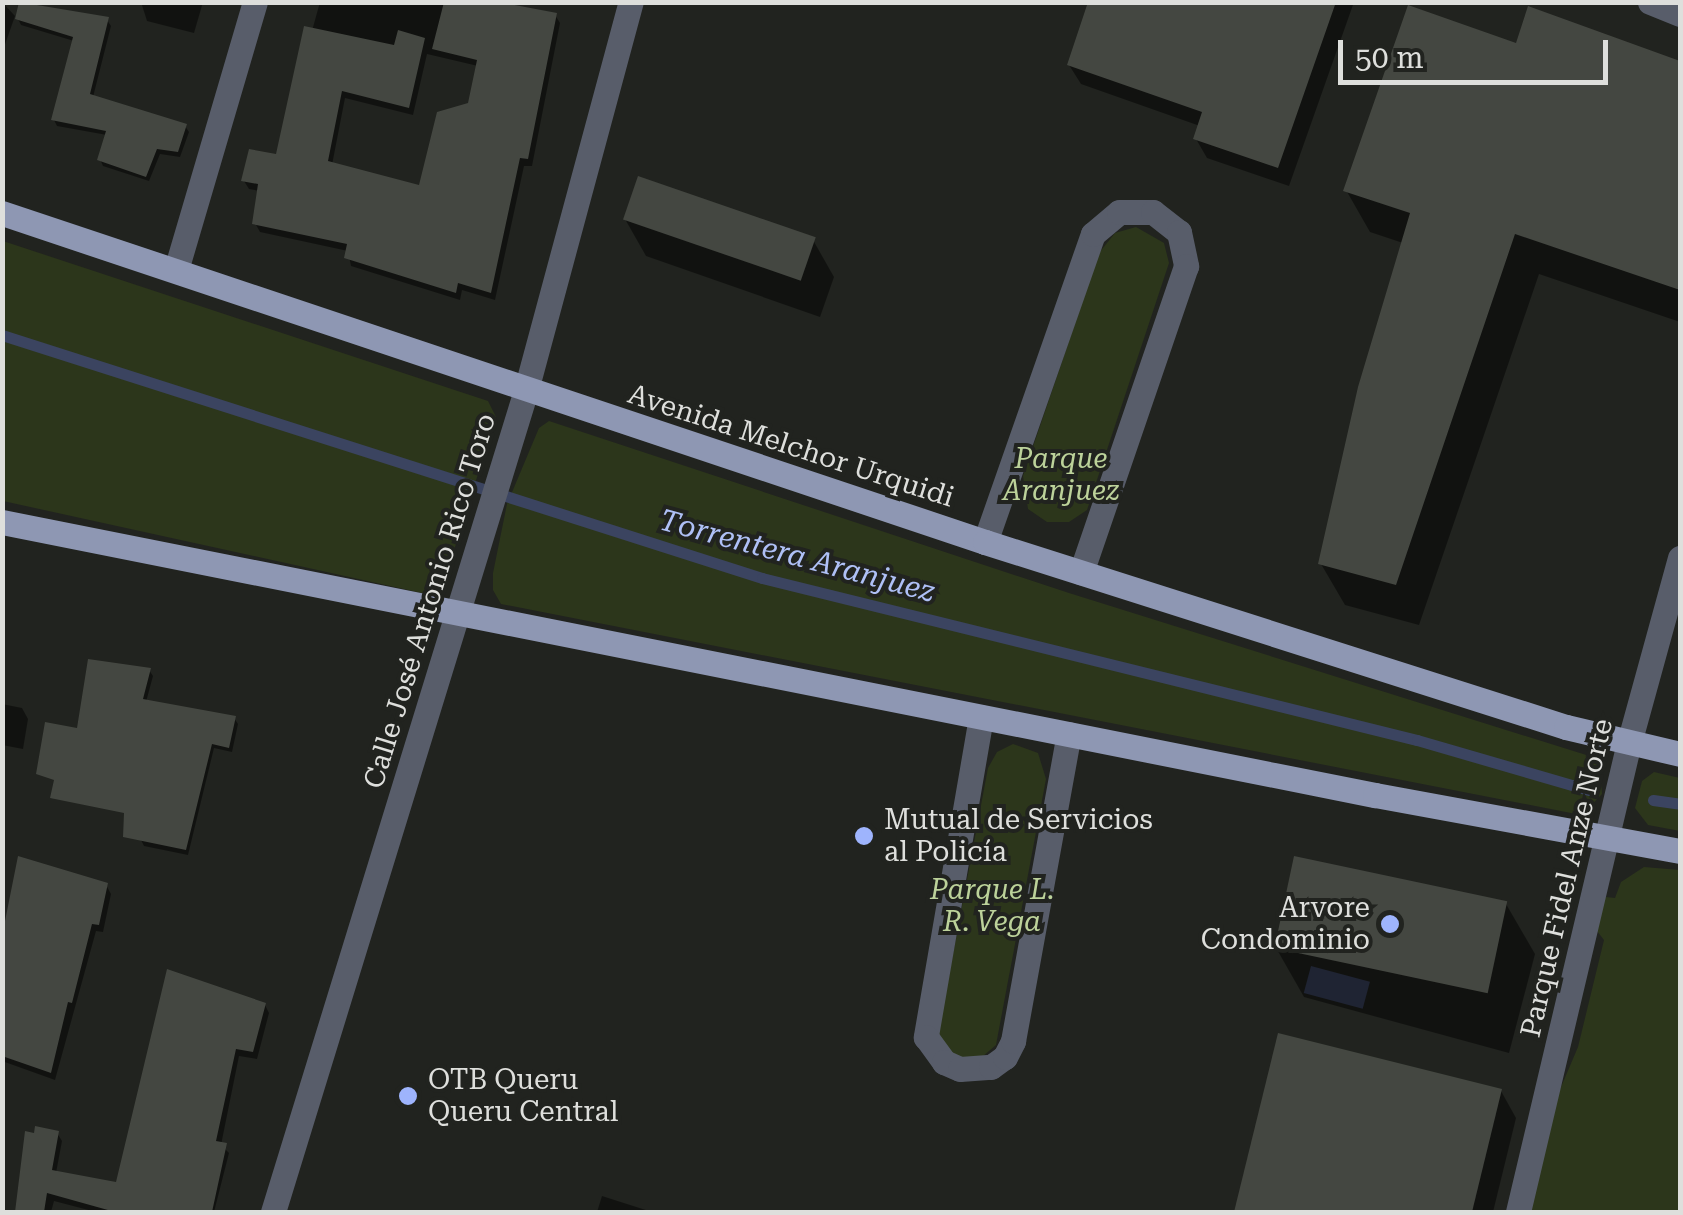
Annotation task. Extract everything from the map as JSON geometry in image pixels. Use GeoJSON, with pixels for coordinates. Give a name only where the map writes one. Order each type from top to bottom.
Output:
{"type":"FeatureCollection","features":[{"type":"Feature","properties":{"kind":"main road","name":"Avenida Melchor Urquidi"},"geometry":{"type":"LineString","coordinates":[[2,213],[986,542],[1629,744],[1680,754]]}},
{"type":"Feature","properties":{"kind":"main road"},"geometry":{"type":"LineString","coordinates":[[2,522],[1680,851]]}},
{"type":"Feature","properties":{"kind":"street"},"geometry":{"type":"LineString","coordinates":[[176,270],[254,2]]}},
{"type":"Feature","properties":{"kind":"street","name":"Calle José Antonio Rico Toro"},"geometry":{"type":"LineString","coordinates":[[273,1212],[526,390],[631,2]]}},
{"type":"Feature","properties":{"kind":"street"},"geometry":{"type":"LineString","coordinates":[[1650,2],[1680,14]]}},
{"type":"Feature","properties":{"kind":"street"},"geometry":{"type":"LineString","coordinates":[[986,542],[1093,234],[1118,212],[1153,212],[1179,232],[1186,266],[1081,572]]}},
{"type":"Feature","properties":{"kind":"street","name":"Parque Fidel Anze Norte"},"geometry":{"type":"LineString","coordinates":[[1518,1212],[1629,744],[1680,558]]}},
{"type":"Feature","properties":{"kind":"street"},"geometry":{"type":"LineString","coordinates":[[981,717],[926,1037],[944,1062],[960,1069],[991,1067],[1005,1058],[1013,1041],[1069,734]]}},
{"type":"Feature","properties":{"kind":"green space","name":"Parque Aranjuez"},"geometry":{"type":"Polygon","coordinates":[[[1136,227],[1164,243],[1169,263],[1087,510],[1069,522],[1047,522],[1028,509],[1023,476],[1099,253],[1115,233],[1136,227]]]}},
{"type":"Feature","properties":{"kind":"green space"},"geometry":{"type":"Polygon","coordinates":[[[3,241],[488,401],[496,417],[444,582],[434,592],[422,593],[3,501],[3,241]]]}},
{"type":"Feature","properties":{"kind":"green space"},"geometry":{"type":"Polygon","coordinates":[[[549,421],[1069,593],[1599,759],[1602,794],[1587,810],[1576,814],[501,604],[493,590],[493,573],[507,504],[539,428],[549,421]]]}},
{"type":"Feature","properties":{"kind":"green space","name":"Parque L. R. Vega"},"geometry":{"type":"Polygon","coordinates":[[[1013,744],[1038,753],[1046,779],[996,1045],[982,1057],[954,1057],[938,1034],[988,768],[997,752],[1013,744]]]}},
{"type":"Feature","properties":{"kind":"green space"},"geometry":{"type":"Polygon","coordinates":[[[1654,772],[1680,778],[1680,831],[1648,825],[1635,808],[1642,781],[1654,772]]]}},
{"type":"Feature","properties":{"kind":"green space"},"geometry":{"type":"Polygon","coordinates":[[[1644,867],[1680,870],[1680,1212],[1508,1212],[1578,1047],[1604,940],[1593,926],[1596,908],[1606,897],[1615,898],[1621,882],[1644,867]]]}},
{"type":"Feature","properties":{"kind":"water"},"geometry":{"type":"Polygon","coordinates":[[[1311,966],[1370,982],[1363,1009],[1304,993],[1311,966]]]}},
{"type":"Feature","properties":{"kind":"building"},"geometry":{"type":"Polygon","coordinates":[[[19,2],[109,17],[90,94],[187,124],[178,152],[157,149],[146,177],[97,160],[106,131],[51,120],[73,37],[15,19],[19,2]]]}},
{"type":"Feature","properties":{"kind":"building"},"geometry":{"type":"Polygon","coordinates":[[[444,2],[499,2],[557,13],[528,159],[520,158],[491,293],[458,283],[456,293],[344,258],[347,244],[252,224],[258,184],[241,181],[249,149],[276,154],[304,26],[394,45],[398,30],[425,38],[409,108],[342,91],[328,161],[419,185],[437,112],[468,103],[477,60],[432,49],[444,2]]]}},
{"type":"Feature","properties":{"kind":"building"},"geometry":{"type":"Polygon","coordinates":[[[1088,2],[1336,2],[1278,168],[1193,139],[1202,112],[1067,65],[1088,2]]]}},
{"type":"Feature","properties":{"kind":"building"},"geometry":{"type":"Polygon","coordinates":[[[1408,5],[1516,43],[1528,6],[1680,61],[1680,290],[1515,234],[1396,585],[1318,564],[1358,387],[1410,213],[1343,191],[1408,5]]]}},
{"type":"Feature","properties":{"kind":"building"},"geometry":{"type":"Polygon","coordinates":[[[638,176],[816,237],[801,281],[623,219],[638,176]]]}},
{"type":"Feature","properties":{"kind":"building"},"geometry":{"type":"Polygon","coordinates":[[[88,659],[151,668],[143,699],[236,716],[229,748],[212,744],[186,850],[123,837],[124,813],[50,798],[54,780],[36,774],[45,722],[77,728],[88,659]]]}},
{"type":"Feature","properties":{"kind":"building"},"geometry":{"type":"Polygon","coordinates":[[[18,856],[108,883],[99,925],[92,924],[72,1003],[68,1002],[51,1073],[2,1056],[2,936],[18,856]]]}},
{"type":"Feature","properties":{"kind":"building","name":"Arvore Condominio"},"geometry":{"type":"Polygon","coordinates":[[[1294,856],[1507,901],[1488,993],[1274,948],[1294,856]]]}},
{"type":"Feature","properties":{"kind":"building"},"geometry":{"type":"Polygon","coordinates":[[[167,969],[266,1003],[253,1052],[236,1049],[216,1141],[227,1143],[212,1212],[115,1212],[47,1193],[44,1212],[15,1212],[25,1131],[34,1133],[35,1126],[59,1131],[52,1170],[116,1182],[167,969]]]}},
{"type":"Feature","properties":{"kind":"building"},"geometry":{"type":"Polygon","coordinates":[[[1278,1033],[1502,1089],[1472,1212],[1234,1212],[1278,1033]]]}},
{"type":"Feature","properties":{"kind":"waterway","name":"Torrentera Aranjuez"},"geometry":{"type":"LineString","coordinates":[[2,335],[762,578],[1417,740],[1589,790]]}},
{"type":"Feature","properties":{"kind":"waterway","name":"Torrentera Aranjuez"},"geometry":{"type":"LineString","coordinates":[[1653,800],[1680,804]]}},
{"type":"Feature","properties":{"kind":"place","name":"Mutual de Servicios al Policía"},"geometry":{"type":"Point","coordinates":[864,836]}},
{"type":"Feature","properties":{"kind":"place","name":"Arvore Condominio"},"geometry":{"type":"Point","coordinates":[1390,924]}},
{"type":"Feature","properties":{"kind":"place","name":"OTB Queru Queru Central"},"geometry":{"type":"Point","coordinates":[408,1096]}}]}
